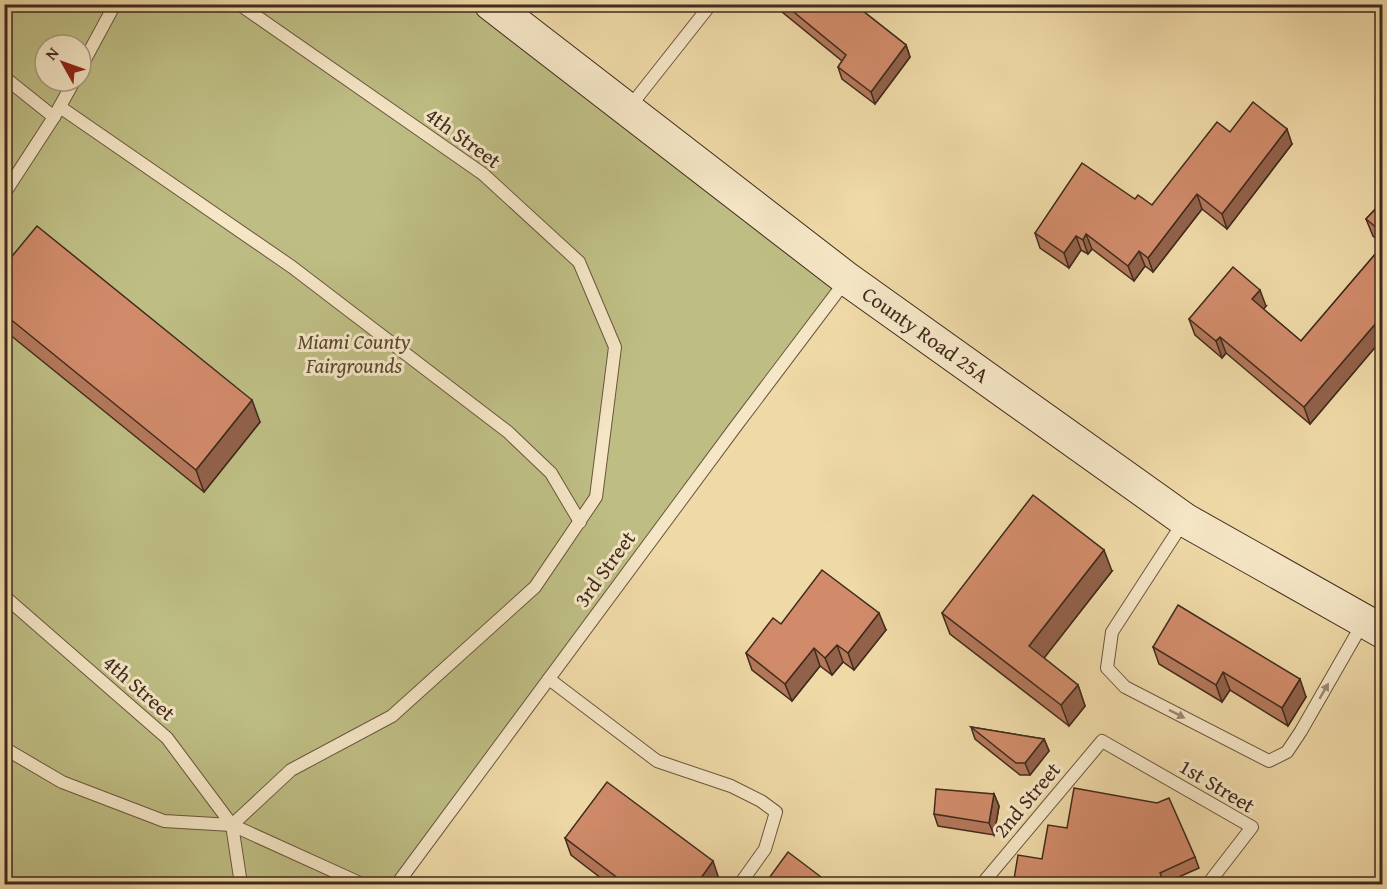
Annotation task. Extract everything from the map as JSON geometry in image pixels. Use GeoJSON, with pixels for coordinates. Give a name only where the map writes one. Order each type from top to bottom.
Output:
{"type":"FeatureCollection","features":[{"type":"Feature","properties":{"kind":"main road","name":"County Road 25A"},"geometry":{"type":"LineString","coordinates":[[490,4],[847,279],[1185,520],[1374,626]]}},
{"type":"Feature","properties":{"kind":"lane"},"geometry":{"type":"LineString","coordinates":[[93,45],[115,4]]}},
{"type":"Feature","properties":{"kind":"lane","name":"4th Street"},"geometry":{"type":"LineString","coordinates":[[239,4],[483,174],[579,262],[615,347],[596,497],[580,522]]}},
{"type":"Feature","properties":{"kind":"lane"},"geometry":{"type":"LineString","coordinates":[[627,110],[711,4]]}},
{"type":"Feature","properties":{"kind":"lane"},"geometry":{"type":"LineString","coordinates":[[4,77],[292,267],[508,432],[551,473],[580,522],[535,587],[392,716],[291,770],[232,825]]}},
{"type":"Feature","properties":{"kind":"lane"},"geometry":{"type":"LineString","coordinates":[[4,194],[67,93]]}},
{"type":"Feature","properties":{"kind":"lane","name":"3rd Street"},"geometry":{"type":"LineString","coordinates":[[397,885],[847,279]]}},
{"type":"Feature","properties":{"kind":"lane"},"geometry":{"type":"LineString","coordinates":[[1185,520],[1112,632],[1107,668],[1125,687],[1269,760],[1287,752],[1374,626]]}},
{"type":"Feature","properties":{"kind":"lane","name":"4th Street"},"geometry":{"type":"LineString","coordinates":[[4,596],[167,738],[232,825]]}},
{"type":"Feature","properties":{"kind":"lane"},"geometry":{"type":"LineString","coordinates":[[549,679],[657,761],[731,786],[761,801],[776,812],[765,849],[740,885]]}},
{"type":"Feature","properties":{"kind":"lane","name":"2nd Street"},"geometry":{"type":"LineString","coordinates":[[982,885],[1102,741]]}},
{"type":"Feature","properties":{"kind":"lane","name":"1st Street"},"geometry":{"type":"LineString","coordinates":[[1102,741],[1252,827],[1208,885]]}},
{"type":"Feature","properties":{"kind":"lane"},"geometry":{"type":"LineString","coordinates":[[4,748],[62,782],[164,821],[232,825],[362,885]]}},
{"type":"Feature","properties":{"kind":"lane"},"geometry":{"type":"LineString","coordinates":[[232,825],[241,885]]}},
{"type":"Feature","properties":{"kind":"green space","name":"Miami County Fairgrounds"},"geometry":{"type":"Polygon","coordinates":[[[5,5],[491,5],[847,279],[397,884],[5,884],[5,5]]]}},
{"type":"Feature","properties":{"kind":"building"},"geometry":{"type":"Polygon","coordinates":[[[784,4],[854,4],[906,45],[871,92],[838,67],[846,55],[784,4]]]}},
{"type":"Feature","properties":{"kind":"building"},"geometry":{"type":"Polygon","coordinates":[[[1253,102],[1287,129],[1222,214],[1197,194],[1148,258],[1139,251],[1128,266],[1086,234],[1083,240],[1076,236],[1064,253],[1035,233],[1082,163],[1135,199],[1138,195],[1152,205],[1217,122],[1230,132],[1253,102]]]}},
{"type":"Feature","properties":{"kind":"building"},"geometry":{"type":"Polygon","coordinates":[[[1383,201],[1383,233],[1366,219],[1383,201]]]}},
{"type":"Feature","properties":{"kind":"building"},"geometry":{"type":"Polygon","coordinates":[[[37,226],[252,400],[196,470],[4,314],[4,266],[37,226]]]}},
{"type":"Feature","properties":{"kind":"building"},"geometry":{"type":"Polygon","coordinates":[[[1383,245],[1383,315],[1304,407],[1220,337],[1216,341],[1189,319],[1233,267],[1260,290],[1252,299],[1301,341],[1383,245]]]}},
{"type":"Feature","properties":{"kind":"building"},"geometry":{"type":"Polygon","coordinates":[[[1033,495],[1104,550],[1029,646],[1078,685],[1061,705],[942,613],[1033,495]]]}},
{"type":"Feature","properties":{"kind":"building"},"geometry":{"type":"Polygon","coordinates":[[[822,570],[879,613],[848,653],[837,645],[825,658],[814,648],[785,684],[746,653],[773,618],[781,624],[822,570]]]}},
{"type":"Feature","properties":{"kind":"building"},"geometry":{"type":"Polygon","coordinates":[[[1178,605],[1300,679],[1282,708],[1223,672],[1216,685],[1153,647],[1178,605]]]}},
{"type":"Feature","properties":{"kind":"building"},"geometry":{"type":"Polygon","coordinates":[[[971,727],[1044,739],[1025,763],[1016,763],[971,727]]]}},
{"type":"Feature","properties":{"kind":"building"},"geometry":{"type":"Polygon","coordinates":[[[607,782],[713,861],[696,885],[627,885],[565,838],[607,782]]]}},
{"type":"Feature","properties":{"kind":"building"},"geometry":{"type":"Polygon","coordinates":[[[1074,788],[1157,803],[1169,798],[1195,857],[1160,873],[1165,885],[1013,885],[1018,855],[1042,859],[1048,825],[1067,828],[1074,788]]]}},
{"type":"Feature","properties":{"kind":"building"},"geometry":{"type":"Polygon","coordinates":[[[936,789],[994,794],[989,823],[934,814],[936,789]]]}},
{"type":"Feature","properties":{"kind":"building"},"geometry":{"type":"Polygon","coordinates":[[[788,852],[829,883],[827,885],[764,885],[788,852]]]}}]}
